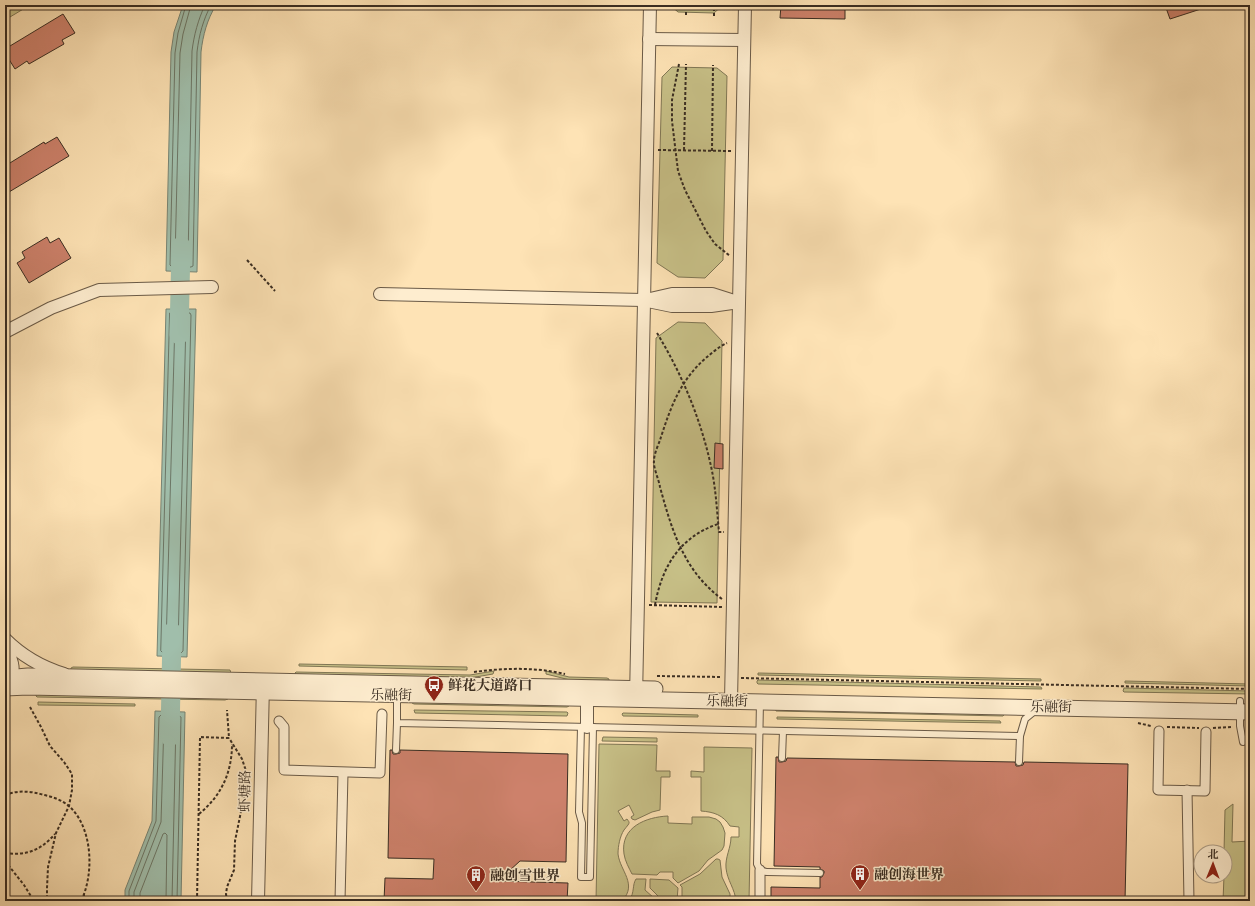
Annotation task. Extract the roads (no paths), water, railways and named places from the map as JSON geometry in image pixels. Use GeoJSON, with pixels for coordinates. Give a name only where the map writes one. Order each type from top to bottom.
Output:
{"type":"FeatureCollection","features":[{"type":"Feature","properties":{"kind":"street"},"geometry":{"type":"LineString","coordinates":[[636,694],[650,5]]}},
{"type":"Feature","properties":{"kind":"street"},"geometry":{"type":"LineString","coordinates":[[731,696],[745,5]]}},
{"type":"Feature","properties":{"kind":"street"},"geometry":{"type":"LineString","coordinates":[[649,39],[744,40]]}},
{"type":"Feature","properties":{"kind":"street"},"geometry":{"type":"LineString","coordinates":[[5,332],[51,308],[99,290],[212,287]]}},
{"type":"Feature","properties":{"kind":"street"},"geometry":{"type":"LineString","coordinates":[[380,294],[643,300],[672,294],[712,294],[739,302]]}},
{"type":"Feature","properties":{"kind":"street"},"geometry":{"type":"LineString","coordinates":[[5,639],[34,662],[58,672],[76,677]]}},
{"type":"Feature","properties":{"kind":"street"},"geometry":{"type":"LineString","coordinates":[[5,650],[11,669],[6,679]]}},
{"type":"Feature","properties":{"kind":"street"},"geometry":{"type":"LineString","coordinates":[[6,679],[76,677],[139,684]]}},
{"type":"Feature","properties":{"kind":"street"},"geometry":{"type":"LineString","coordinates":[[6,679],[16,681],[28,687],[139,684]]}},
{"type":"Feature","properties":{"kind":"street","name":"乐融街"},"geometry":{"type":"LineString","coordinates":[[139,684],[1245,706]]}},
{"type":"Feature","properties":{"kind":"street","name":"虾塘路"},"geometry":{"type":"LineString","coordinates":[[258,901],[262,686]]}},
{"type":"Feature","properties":{"kind":"street","name":"乐融街"},"geometry":{"type":"LineString","coordinates":[[397,689],[587,698],[636,694]]}},
{"type":"Feature","properties":{"kind":"street","name":"乐融街"},"geometry":{"type":"LineString","coordinates":[[731,696],[760,702],[1040,707],[1245,706]]}},
{"type":"Feature","properties":{"kind":"street"},"geometry":{"type":"LineString","coordinates":[[587,698],[587,727]]}},
{"type":"Feature","properties":{"kind":"street"},"geometry":{"type":"LineString","coordinates":[[280,721],[284,727],[284,770],[380,773],[382,714]]}},
{"type":"Feature","properties":{"kind":"street"},"geometry":{"type":"LineString","coordinates":[[1159,731],[1158,790],[1205,791],[1206,732]]}},
{"type":"Feature","properties":{"kind":"street"},"geometry":{"type":"LineString","coordinates":[[340,901],[342,773]]}},
{"type":"Feature","properties":{"kind":"street"},"geometry":{"type":"LineString","coordinates":[[1187,790],[1189,901]]}},
{"type":"Feature","properties":{"kind":"street"},"geometry":{"type":"LineString","coordinates":[[760,870],[760,901]]}},
{"type":"Feature","properties":{"kind":"lane"},"geometry":{"type":"LineString","coordinates":[[396,750],[397,689]]}},
{"type":"Feature","properties":{"kind":"lane"},"geometry":{"type":"LineString","coordinates":[[760,702],[757,864],[760,870],[767,872],[820,873]]}},
{"type":"Feature","properties":{"kind":"lane"},"geometry":{"type":"LineString","coordinates":[[1243,742],[1245,706]]}},
{"type":"Feature","properties":{"kind":"lane"},"geometry":{"type":"LineString","coordinates":[[1019,762],[1020,736],[1025,719],[1040,707]]}},
{"type":"Feature","properties":{"kind":"lane"},"geometry":{"type":"LineString","coordinates":[[397,724],[1020,736]]}},
{"type":"Feature","properties":{"kind":"lane"},"geometry":{"type":"LineString","coordinates":[[587,727],[590,877],[581,877],[582,823],[579,812],[587,727]]}},
{"type":"Feature","properties":{"kind":"lane"},"geometry":{"type":"LineString","coordinates":[[782,731],[782,758]]}},
{"type":"Feature","properties":{"kind":"water"},"geometry":{"type":"Polygon","coordinates":[[[183,5],[216,5],[206,28],[201,52],[197,272],[166,271],[171,52],[174,32],[183,5]]]}},
{"type":"Feature","properties":{"kind":"water"},"geometry":{"type":"Polygon","coordinates":[[[166,309],[196,309],[187,657],[157,656],[166,309]]]}},
{"type":"Feature","properties":{"kind":"water"},"geometry":{"type":"Polygon","coordinates":[[[155,711],[185,712],[181,901],[125,901],[125,890],[152,821],[155,711]]]}},
{"type":"Feature","properties":{"kind":"waterway"},"geometry":{"type":"LineString","coordinates":[[179,335],[181,246]]}},
{"type":"Feature","properties":{"kind":"waterway"},"geometry":{"type":"LineString","coordinates":[[170,737],[172,632]]}},
{"type":"Feature","properties":{"kind":"place","name":"鲜花大道路口"},"geometry":{"type":"Point","coordinates":[434,702]}},
{"type":"Feature","properties":{"kind":"place","name":"融创海世界"},"geometry":{"type":"Point","coordinates":[860,891]}},
{"type":"Feature","properties":{"kind":"place","name":"融创雪世界"},"geometry":{"type":"Point","coordinates":[476,892]}}]}
